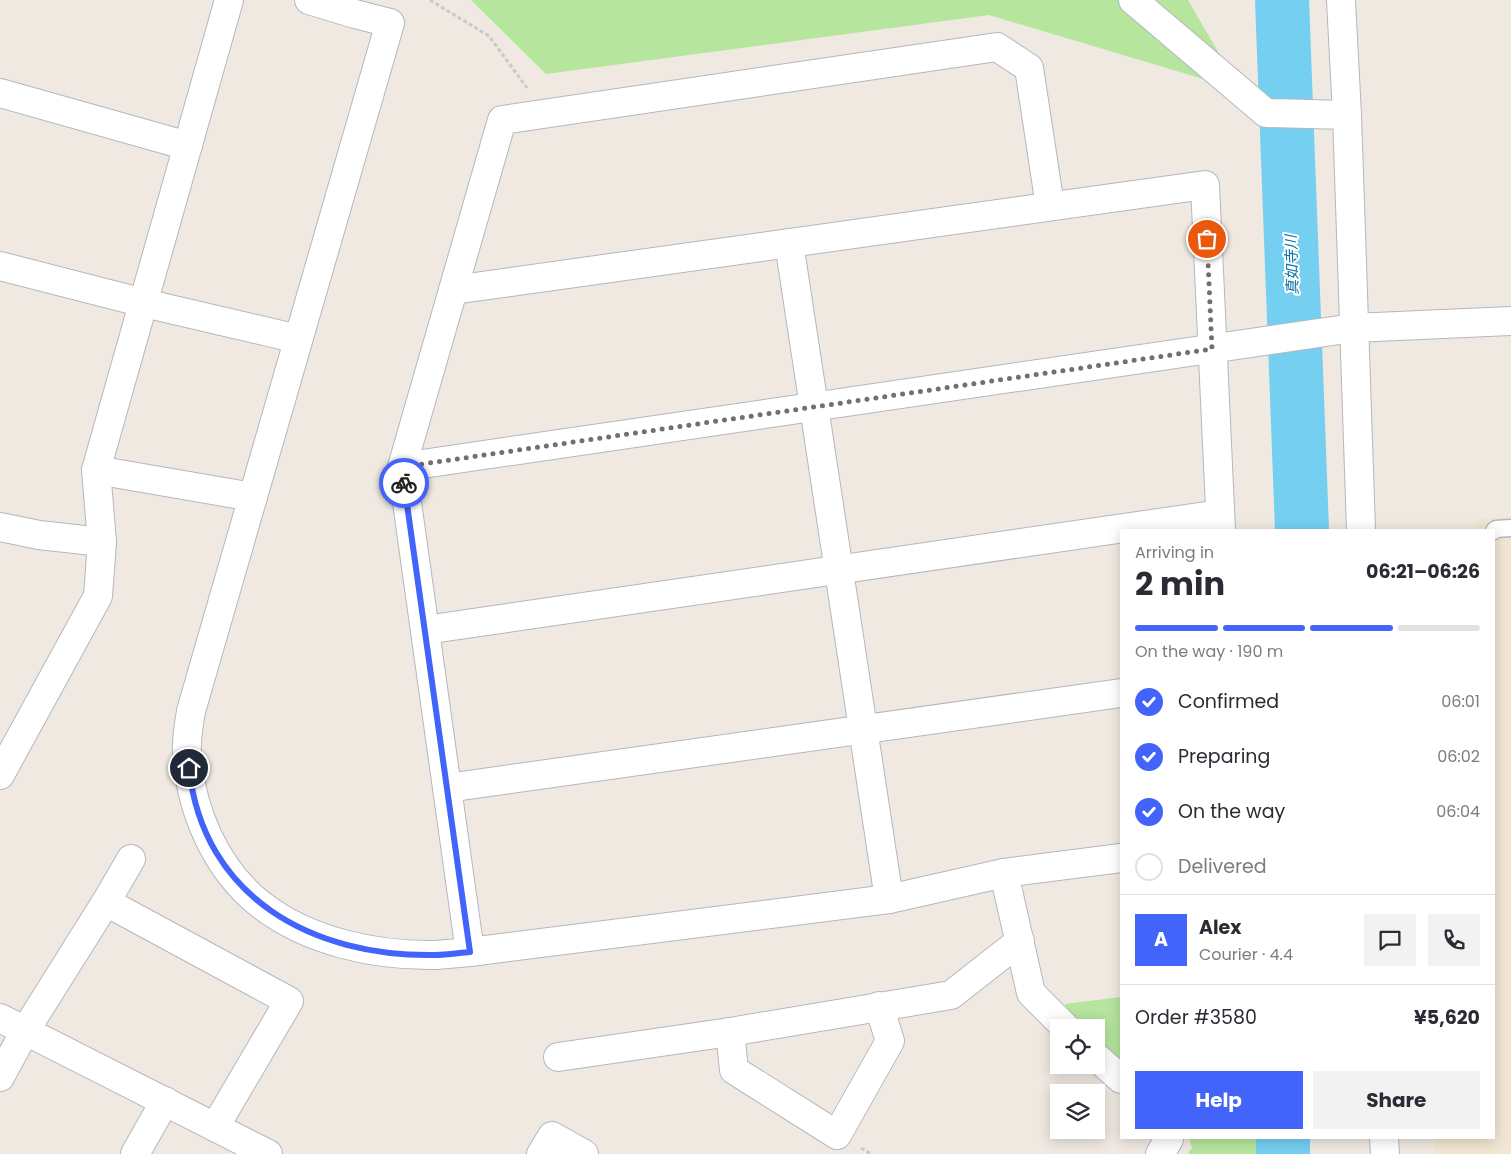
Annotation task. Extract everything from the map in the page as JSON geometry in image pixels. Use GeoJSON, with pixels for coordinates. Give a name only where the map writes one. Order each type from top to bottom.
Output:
{"type":"FeatureCollection","features":[{"type":"Feature","properties":{"kind":"street"},"geometry":{"type":"LineString","coordinates":[[0,775],[98,596],[102,542],[96,470],[229,0]]}},
{"type":"Feature","properties":{"kind":"street"},"geometry":{"type":"LineString","coordinates":[[309,0],[390,23],[191,711],[187,750],[191,786],[203,824],[215,851],[238,883],[261,904],[292,924],[322,937],[367,949],[403,954],[436,955],[889,899],[1004,873],[1120,858]]}},
{"type":"Feature","properties":{"kind":"street"},"geometry":{"type":"LineString","coordinates":[[1133,0],[1266,112],[1347,114]]}},
{"type":"Feature","properties":{"kind":"street"},"geometry":{"type":"LineString","coordinates":[[1341,0],[1347,114],[1361,529]]}},
{"type":"Feature","properties":{"kind":"street"},"geometry":{"type":"LineString","coordinates":[[470,952],[402,467],[502,120],[997,47],[1030,68],[1050,206]]}},
{"type":"Feature","properties":{"kind":"street"},"geometry":{"type":"LineString","coordinates":[[0,93],[188,146]]}},
{"type":"Feature","properties":{"kind":"street"},"geometry":{"type":"LineString","coordinates":[[453,290],[1205,184],[1220,522],[1164,529]]}},
{"type":"Feature","properties":{"kind":"street"},"geometry":{"type":"LineString","coordinates":[[788,243],[889,899]]}},
{"type":"Feature","properties":{"kind":"street"},"geometry":{"type":"LineString","coordinates":[[0,266],[144,303],[298,339]]}},
{"type":"Feature","properties":{"kind":"street"},"geometry":{"type":"LineString","coordinates":[[402,467],[1353,328],[1511,321]]}},
{"type":"Feature","properties":{"kind":"street"},"geometry":{"type":"LineString","coordinates":[[96,470],[253,497]]}},
{"type":"Feature","properties":{"kind":"street"},"geometry":{"type":"LineString","coordinates":[[0,527],[39,535],[102,542]]}},
{"type":"Feature","properties":{"kind":"street"},"geometry":{"type":"LineString","coordinates":[[425,630],[838,570],[1120,535]]}},
{"type":"Feature","properties":{"kind":"street"},"geometry":{"type":"LineString","coordinates":[[447,788],[1120,692]]}},
{"type":"Feature","properties":{"kind":"street"},"geometry":{"type":"LineString","coordinates":[[0,1077],[25,1031],[131,859]]}},
{"type":"Feature","properties":{"kind":"street"},"geometry":{"type":"LineString","coordinates":[[1004,873],[1031,993],[1057,1019]]}},
{"type":"Feature","properties":{"kind":"street"},"geometry":{"type":"LineString","coordinates":[[106,902],[289,1001],[215,1127]]}},
{"type":"Feature","properties":{"kind":"street"},"geometry":{"type":"LineString","coordinates":[[558,1057],[730,1032],[951,995],[1020,941]]}},
{"type":"Feature","properties":{"kind":"street"},"geometry":{"type":"LineString","coordinates":[[730,1032],[734,1070],[837,1135],[890,1041],[879,1006]]}},
{"type":"Feature","properties":{"kind":"street"},"geometry":{"type":"LineString","coordinates":[[0,1018],[268,1154]]}},
{"type":"Feature","properties":{"kind":"street"},"geometry":{"type":"LineString","coordinates":[[1105,1065],[1120,1078]]}},
{"type":"Feature","properties":{"kind":"street"},"geometry":{"type":"LineString","coordinates":[[136,1154],[165,1101]]}},
{"type":"Feature","properties":{"kind":"street"},"geometry":{"type":"LineString","coordinates":[[541,1154],[552,1136],[584,1154]]}},
{"type":"Feature","properties":{"kind":"street"},"geometry":{"type":"LineString","coordinates":[[1160,1154],[1169,1139]]}},
{"type":"Feature","properties":{"kind":"street"},"geometry":{"type":"LineString","coordinates":[[1384,1139],[1385,1154]]}},
{"type":"Feature","properties":{"kind":"lane"},"geometry":{"type":"LineString","coordinates":[[1495,530],[1511,528]]}},
{"type":"Feature","properties":{"kind":"path"},"geometry":{"type":"LineString","coordinates":[[430,0],[489,36],[526,86],[531,116]]}},
{"type":"Feature","properties":{"kind":"shaded area"},"geometry":{"type":"Polygon","coordinates":[[[1511,517],[1511,1154],[1435,1154],[1434,1139],[1495,1139],[1495,529],[1476,529],[1478,518],[1511,517]]]}},
{"type":"Feature","properties":{"kind":"green space"},"geometry":{"type":"Polygon","coordinates":[[[471,0],[1188,0],[1240,90],[989,15],[546,74],[471,0]]]}},
{"type":"Feature","properties":{"kind":"green space"},"geometry":{"type":"Polygon","coordinates":[[[1120,997],[1120,1061],[1105,1047],[1105,1019],[1074,1019],[1068,1014],[1065,1004],[1120,997]]]}},
{"type":"Feature","properties":{"kind":"green space"},"geometry":{"type":"Polygon","coordinates":[[[1189,1139],[1269,1139],[1269,1154],[1188,1153],[1192,1148],[1189,1139]]]}},
{"type":"Feature","properties":{"kind":"waterway","name":"真如寺川"},"geometry":{"type":"LineString","coordinates":[[1282,0],[1302,529]]}},
{"type":"Feature","properties":{"kind":"waterway","name":"真如寺川"},"geometry":{"type":"LineString","coordinates":[[1283,1139],[1283,1154]]}},
{"type":"Feature","properties":{"kind":"way so far"},"geometry":{"type":"LineString","coordinates":[[404,483],[402,467],[1212,349],[1207,239]]}},
{"type":"Feature","properties":{"kind":"route"},"geometry":{"type":"LineString","coordinates":[[189,768],[191,786],[203,824],[215,851],[238,883],[261,904],[292,924],[322,937],[367,949],[403,954],[436,955],[470,952],[404,483]]}}]}
